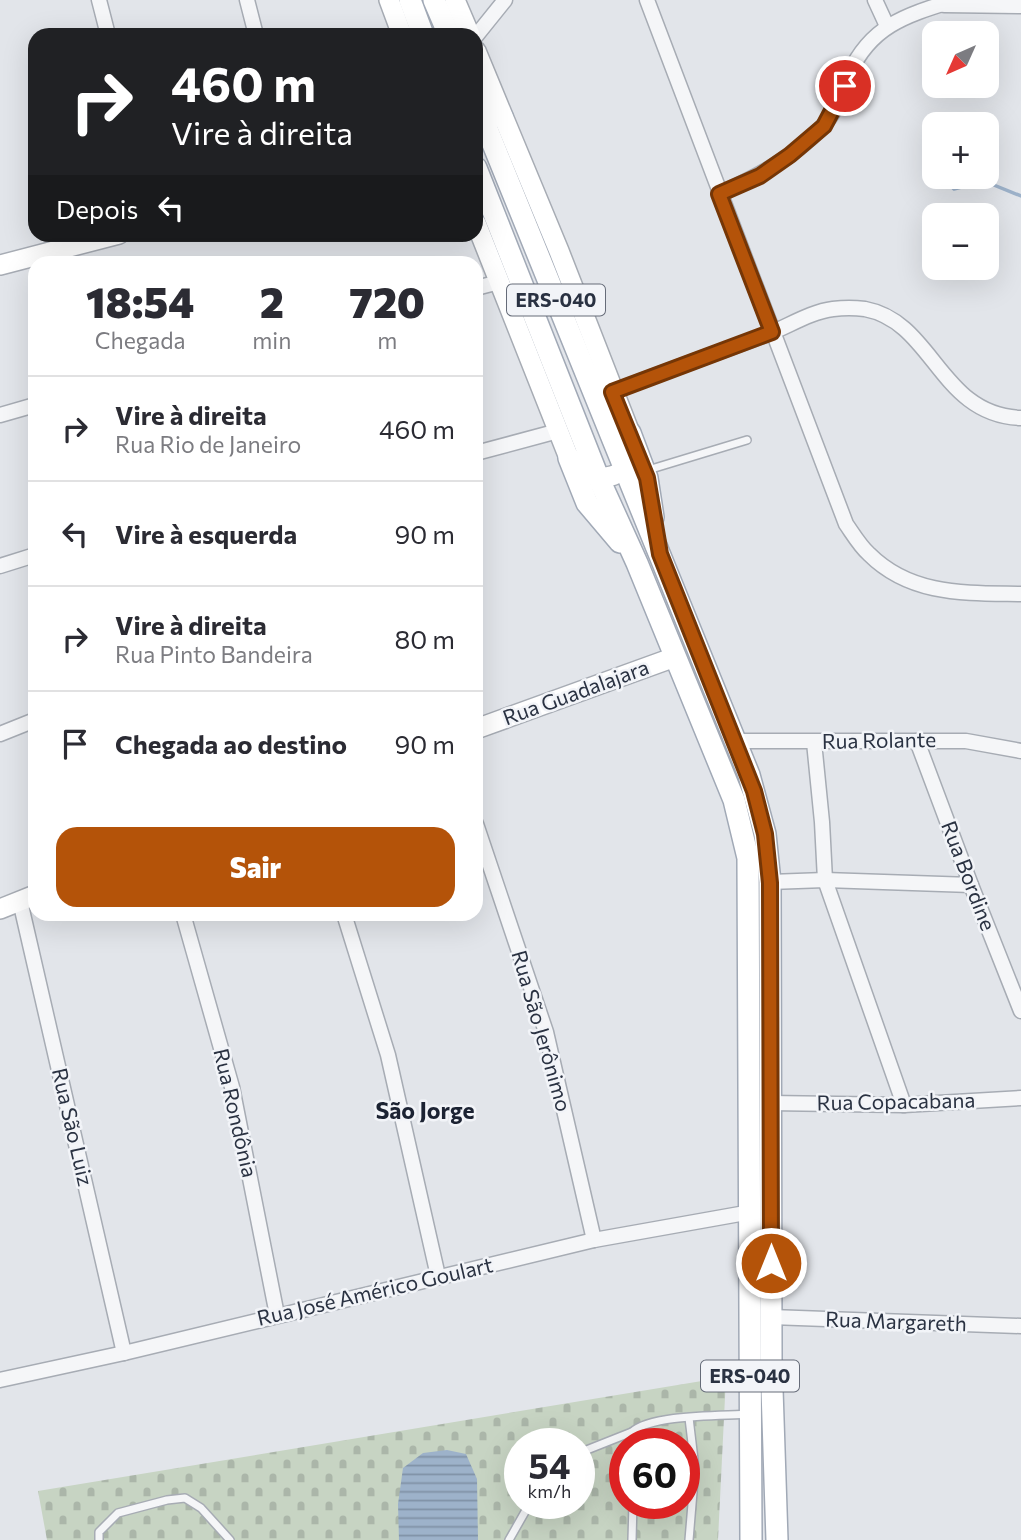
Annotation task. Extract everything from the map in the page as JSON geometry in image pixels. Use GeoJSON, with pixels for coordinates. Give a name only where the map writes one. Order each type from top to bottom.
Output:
{"type":"FeatureCollection","features":[{"type":"Feature","properties":{"kind":"main road"},"geometry":{"type":"LineString","coordinates":[[410,0],[421,28]]}},
{"type":"Feature","properties":{"kind":"main road"},"geometry":{"type":"LineString","coordinates":[[434,0],[446,28]]}},
{"type":"Feature","properties":{"kind":"main road"},"geometry":{"type":"LineString","coordinates":[[483,106],[489,128]]}},
{"type":"Feature","properties":{"kind":"main road","name":"ERS-040"},"geometry":{"type":"LineString","coordinates":[[489,128],[634,469],[660,554],[735,741],[759,807],[765,834],[770,883],[771,1317],[774,1516],[777,1540]]}},
{"type":"Feature","properties":{"kind":"main road","name":"ERS-040"},"geometry":{"type":"LineString","coordinates":[[483,186],[598,477],[637,563],[734,800],[748,858],[751,1540]]}},
{"type":"Feature","properties":{"kind":"main road"},"geometry":{"type":"LineString","coordinates":[[630,433],[634,469]]}},
{"type":"Feature","properties":{"kind":"main road"},"geometry":{"type":"LineString","coordinates":[[569,458],[587,503],[637,563]]}},
{"type":"Feature","properties":{"kind":"street"},"geometry":{"type":"LineString","coordinates":[[99,0],[106,28]]}},
{"type":"Feature","properties":{"kind":"street"},"geometry":{"type":"LineString","coordinates":[[247,0],[254,28]]}},
{"type":"Feature","properties":{"kind":"street"},"geometry":{"type":"LineString","coordinates":[[388,0],[399,28]]}},
{"type":"Feature","properties":{"kind":"street"},"geometry":{"type":"LineString","coordinates":[[455,0],[467,28]]}},
{"type":"Feature","properties":{"kind":"street"},"geometry":{"type":"LineString","coordinates":[[482,28],[505,0]]}},
{"type":"Feature","properties":{"kind":"street"},"geometry":{"type":"LineString","coordinates":[[647,0],[846,524],[868,554],[895,576],[920,586],[956,593],[1021,594]]}},
{"type":"Feature","properties":{"kind":"street"},"geometry":{"type":"LineString","coordinates":[[875,0],[887,26]]}},
{"type":"Feature","properties":{"kind":"street"},"geometry":{"type":"LineString","coordinates":[[719,194],[760,176],[824,126],[868,43],[887,26],[955,0]]}},
{"type":"Feature","properties":{"kind":"street"},"geometry":{"type":"LineString","coordinates":[[939,5],[1021,6]]}},
{"type":"Feature","properties":{"kind":"street"},"geometry":{"type":"LineString","coordinates":[[483,92],[489,128],[517,154],[559,251],[630,433]]}},
{"type":"Feature","properties":{"kind":"street"},"geometry":{"type":"LineString","coordinates":[[483,241],[569,458],[588,474],[598,477],[634,469]]}},
{"type":"Feature","properties":{"kind":"street"},"geometry":{"type":"LineString","coordinates":[[35,256],[88,242]]}},
{"type":"Feature","properties":{"kind":"street"},"geometry":{"type":"LineString","coordinates":[[0,265],[28,258]]}},
{"type":"Feature","properties":{"kind":"street"},"geometry":{"type":"LineString","coordinates":[[483,286],[499,282]]}},
{"type":"Feature","properties":{"kind":"street"},"geometry":{"type":"LineString","coordinates":[[612,392],[833,309],[865,309],[901,324],[955,389],[980,409],[1021,418]]}},
{"type":"Feature","properties":{"kind":"street"},"geometry":{"type":"LineString","coordinates":[[0,415],[28,407]]}},
{"type":"Feature","properties":{"kind":"street"},"geometry":{"type":"LineString","coordinates":[[483,451],[558,431]]}},
{"type":"Feature","properties":{"kind":"street"},"geometry":{"type":"LineString","coordinates":[[0,566],[28,557]]}},
{"type":"Feature","properties":{"kind":"street","name":"Rua Guadalajara"},"geometry":{"type":"LineString","coordinates":[[483,726],[675,657]]}},
{"type":"Feature","properties":{"kind":"street"},"geometry":{"type":"LineString","coordinates":[[0,734],[28,723]]}},
{"type":"Feature","properties":{"kind":"street","name":"Rua Rolante"},"geometry":{"type":"LineString","coordinates":[[735,741],[966,741],[1021,751]]}},
{"type":"Feature","properties":{"kind":"street","name":"Rua Bordine"},"geometry":{"type":"LineString","coordinates":[[917,741],[1021,1011]]}},
{"type":"Feature","properties":{"kind":"street"},"geometry":{"type":"LineString","coordinates":[[814,742],[825,880],[904,1105]]}},
{"type":"Feature","properties":{"kind":"street","name":"Rua São Jerônimo"},"geometry":{"type":"LineString","coordinates":[[483,845],[546,1032],[594,1240]]}},
{"type":"Feature","properties":{"kind":"street"},"geometry":{"type":"LineString","coordinates":[[770,883],[825,880],[971,885]]}},
{"type":"Feature","properties":{"kind":"street"},"geometry":{"type":"LineString","coordinates":[[0,909],[28,898]]}},
{"type":"Feature","properties":{"kind":"street","name":"Rua São Luiz"},"geometry":{"type":"LineString","coordinates":[[33,921],[124,1353]]}},
{"type":"Feature","properties":{"kind":"street","name":"Rua Rondônia"},"geometry":{"type":"LineString","coordinates":[[185,921],[232,1087],[277,1315]]}},
{"type":"Feature","properties":{"kind":"street"},"geometry":{"type":"LineString","coordinates":[[346,921],[388,1055],[439,1276]]}},
{"type":"Feature","properties":{"kind":"street","name":"Rua Copacabana"},"geometry":{"type":"LineString","coordinates":[[771,1102],[904,1105],[1021,1098]]}},
{"type":"Feature","properties":{"kind":"street","name":"Rua José Américo Goulart"},"geometry":{"type":"LineString","coordinates":[[0,1380],[124,1353],[594,1240],[751,1212]]}},
{"type":"Feature","properties":{"kind":"street","name":"Rua Margareth"},"geometry":{"type":"LineString","coordinates":[[771,1317],[1021,1326]]}},
{"type":"Feature","properties":{"kind":"lane"},"geometry":{"type":"LineString","coordinates":[[634,469],[747,440]]}},
{"type":"Feature","properties":{"kind":"lane"},"geometry":{"type":"LineString","coordinates":[[637,1428],[659,1420],[750,1414]]}},
{"type":"Feature","properties":{"kind":"lane"},"geometry":{"type":"LineString","coordinates":[[689,1418],[695,1468],[689,1540]]}},
{"type":"Feature","properties":{"kind":"lane"},"geometry":{"type":"LineString","coordinates":[[99,1540],[99,1531],[118,1513],[167,1500],[185,1499],[201,1508],[230,1540]]}},
{"type":"Feature","properties":{"kind":"lane"},"geometry":{"type":"LineString","coordinates":[[509,1540],[521,1519]]}},
{"type":"Feature","properties":{"kind":"lane"},"geometry":{"type":"LineString","coordinates":[[632,1540],[633,1519]]}},
{"type":"Feature","properties":{"kind":"green space"},"geometry":{"type":"Polygon","coordinates":[[[726,1377],[718,1540],[47,1540],[38,1491],[726,1377]]]}},
{"type":"Feature","properties":{"kind":"water"},"geometry":{"type":"Polygon","coordinates":[[[447,1450],[466,1454],[477,1479],[478,1540],[399,1540],[398,1504],[403,1468],[423,1453],[447,1450]]]}},
{"type":"Feature","properties":{"kind":"waterway"},"geometry":{"type":"LineString","coordinates":[[999,187],[1021,196]]}},
{"type":"Feature","properties":{"kind":"district","name":"São Jorge"},"geometry":{"type":"Point","coordinates":[425,1111]}},
{"type":"Feature","properties":{"kind":"route"},"geometry":{"type":"LineString","coordinates":[[771,1263],[770,883],[765,834],[749,775],[660,554],[647,478],[612,392],[772,332],[719,194],[760,176],[824,126],[845,86]]}}]}
